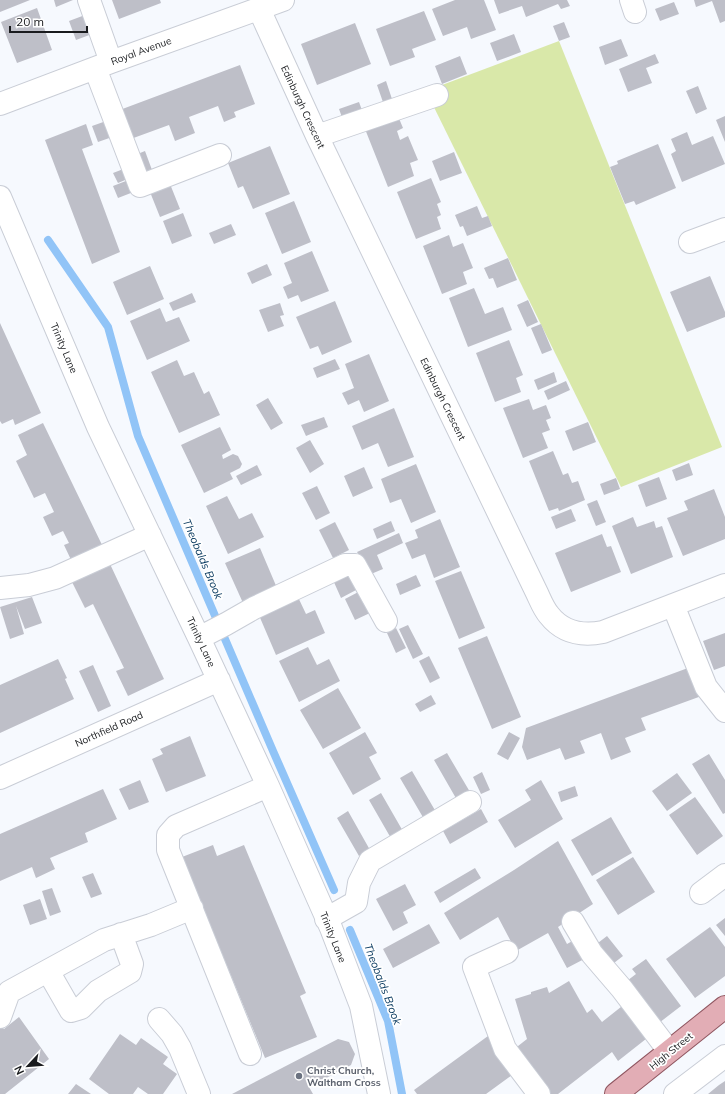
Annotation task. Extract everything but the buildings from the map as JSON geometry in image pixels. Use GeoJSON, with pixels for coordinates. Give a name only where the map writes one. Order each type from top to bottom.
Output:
{"type":"FeatureCollection","features":[{"type":"Feature","properties":{"kind":"main road","name":"High Street"},"geometry":{"type":"LineString","coordinates":[[616,1094],[725,1007]]}},
{"type":"Feature","properties":{"kind":"street"},"geometry":{"type":"LineString","coordinates":[[90,0],[103,65],[140,186],[220,155]]}},
{"type":"Feature","properties":{"kind":"street","name":"Royal Avenue"},"geometry":{"type":"LineString","coordinates":[[0,104],[283,0]]}},
{"type":"Feature","properties":{"kind":"street","name":"Edinburgh Crescent"},"geometry":{"type":"LineString","coordinates":[[259,9],[317,136],[544,608],[550,617],[564,628],[580,634],[603,632],[725,585]]}},
{"type":"Feature","properties":{"kind":"street"},"geometry":{"type":"LineString","coordinates":[[317,136],[437,94]]}},
{"type":"Feature","properties":{"kind":"street","name":"Trinity Lane"},"geometry":{"type":"LineString","coordinates":[[0,197],[98,427],[150,535],[213,631],[219,680],[268,786],[326,919],[361,1006],[379,1094]]}},
{"type":"Feature","properties":{"kind":"street"},"geometry":{"type":"LineString","coordinates":[[690,242],[725,229]]}},
{"type":"Feature","properties":{"kind":"street"},"geometry":{"type":"LineString","coordinates":[[0,588],[29,585],[55,578],[150,535]]}},
{"type":"Feature","properties":{"kind":"street"},"geometry":{"type":"LineString","coordinates":[[213,631],[254,608],[345,565],[355,565],[386,620]]}},
{"type":"Feature","properties":{"kind":"street"},"geometry":{"type":"LineString","coordinates":[[673,605],[706,688],[725,710]]}},
{"type":"Feature","properties":{"kind":"street","name":"Northfield Road"},"geometry":{"type":"LineString","coordinates":[[0,778],[219,680]]}},
{"type":"Feature","properties":{"kind":"street"},"geometry":{"type":"LineString","coordinates":[[250,1054],[168,850],[168,835],[176,826],[268,786]]}},
{"type":"Feature","properties":{"kind":"street"},"geometry":{"type":"LineString","coordinates":[[326,919],[356,902],[358,883],[370,861],[470,802]]}},
{"type":"Feature","properties":{"kind":"street"},"geometry":{"type":"LineString","coordinates":[[700,893],[725,875]]}},
{"type":"Feature","properties":{"kind":"street"},"geometry":{"type":"LineString","coordinates":[[0,1016],[9,992],[104,940],[151,925],[192,908]]}},
{"type":"Feature","properties":{"kind":"street"},"geometry":{"type":"LineString","coordinates":[[573,922],[592,954],[622,989],[669,1052]]}},
{"type":"Feature","properties":{"kind":"street"},"geometry":{"type":"LineString","coordinates":[[48,971],[71,1011],[81,1008],[98,991],[130,972],[132,964],[121,934]]}},
{"type":"Feature","properties":{"kind":"street"},"geometry":{"type":"LineString","coordinates":[[507,952],[474,967],[505,1049],[539,1094]]}},
{"type":"Feature","properties":{"kind":"street"},"geometry":{"type":"LineString","coordinates":[[159,1019],[172,1034],[180,1048],[199,1094]]}},
{"type":"Feature","properties":{"kind":"street"},"geometry":{"type":"LineString","coordinates":[[675,1094],[725,1056]]}},
{"type":"Feature","properties":{"kind":"green space"},"geometry":{"type":"Polygon","coordinates":[[[559,41],[722,447],[621,487],[426,91],[559,41]]]}},
{"type":"Feature","properties":{"kind":"waterway","name":"Theobalds Brook"},"geometry":{"type":"LineString","coordinates":[[48,240],[108,327],[138,436],[334,890]]}},
{"type":"Feature","properties":{"kind":"waterway","name":"Theobalds Brook"},"geometry":{"type":"LineString","coordinates":[[350,930],[388,1021],[402,1094]]}},
{"type":"Feature","properties":{"kind":"place","name":"Christ Church, Waltham Cross"},"geometry":{"type":"Point","coordinates":[299,1076]}}]}
